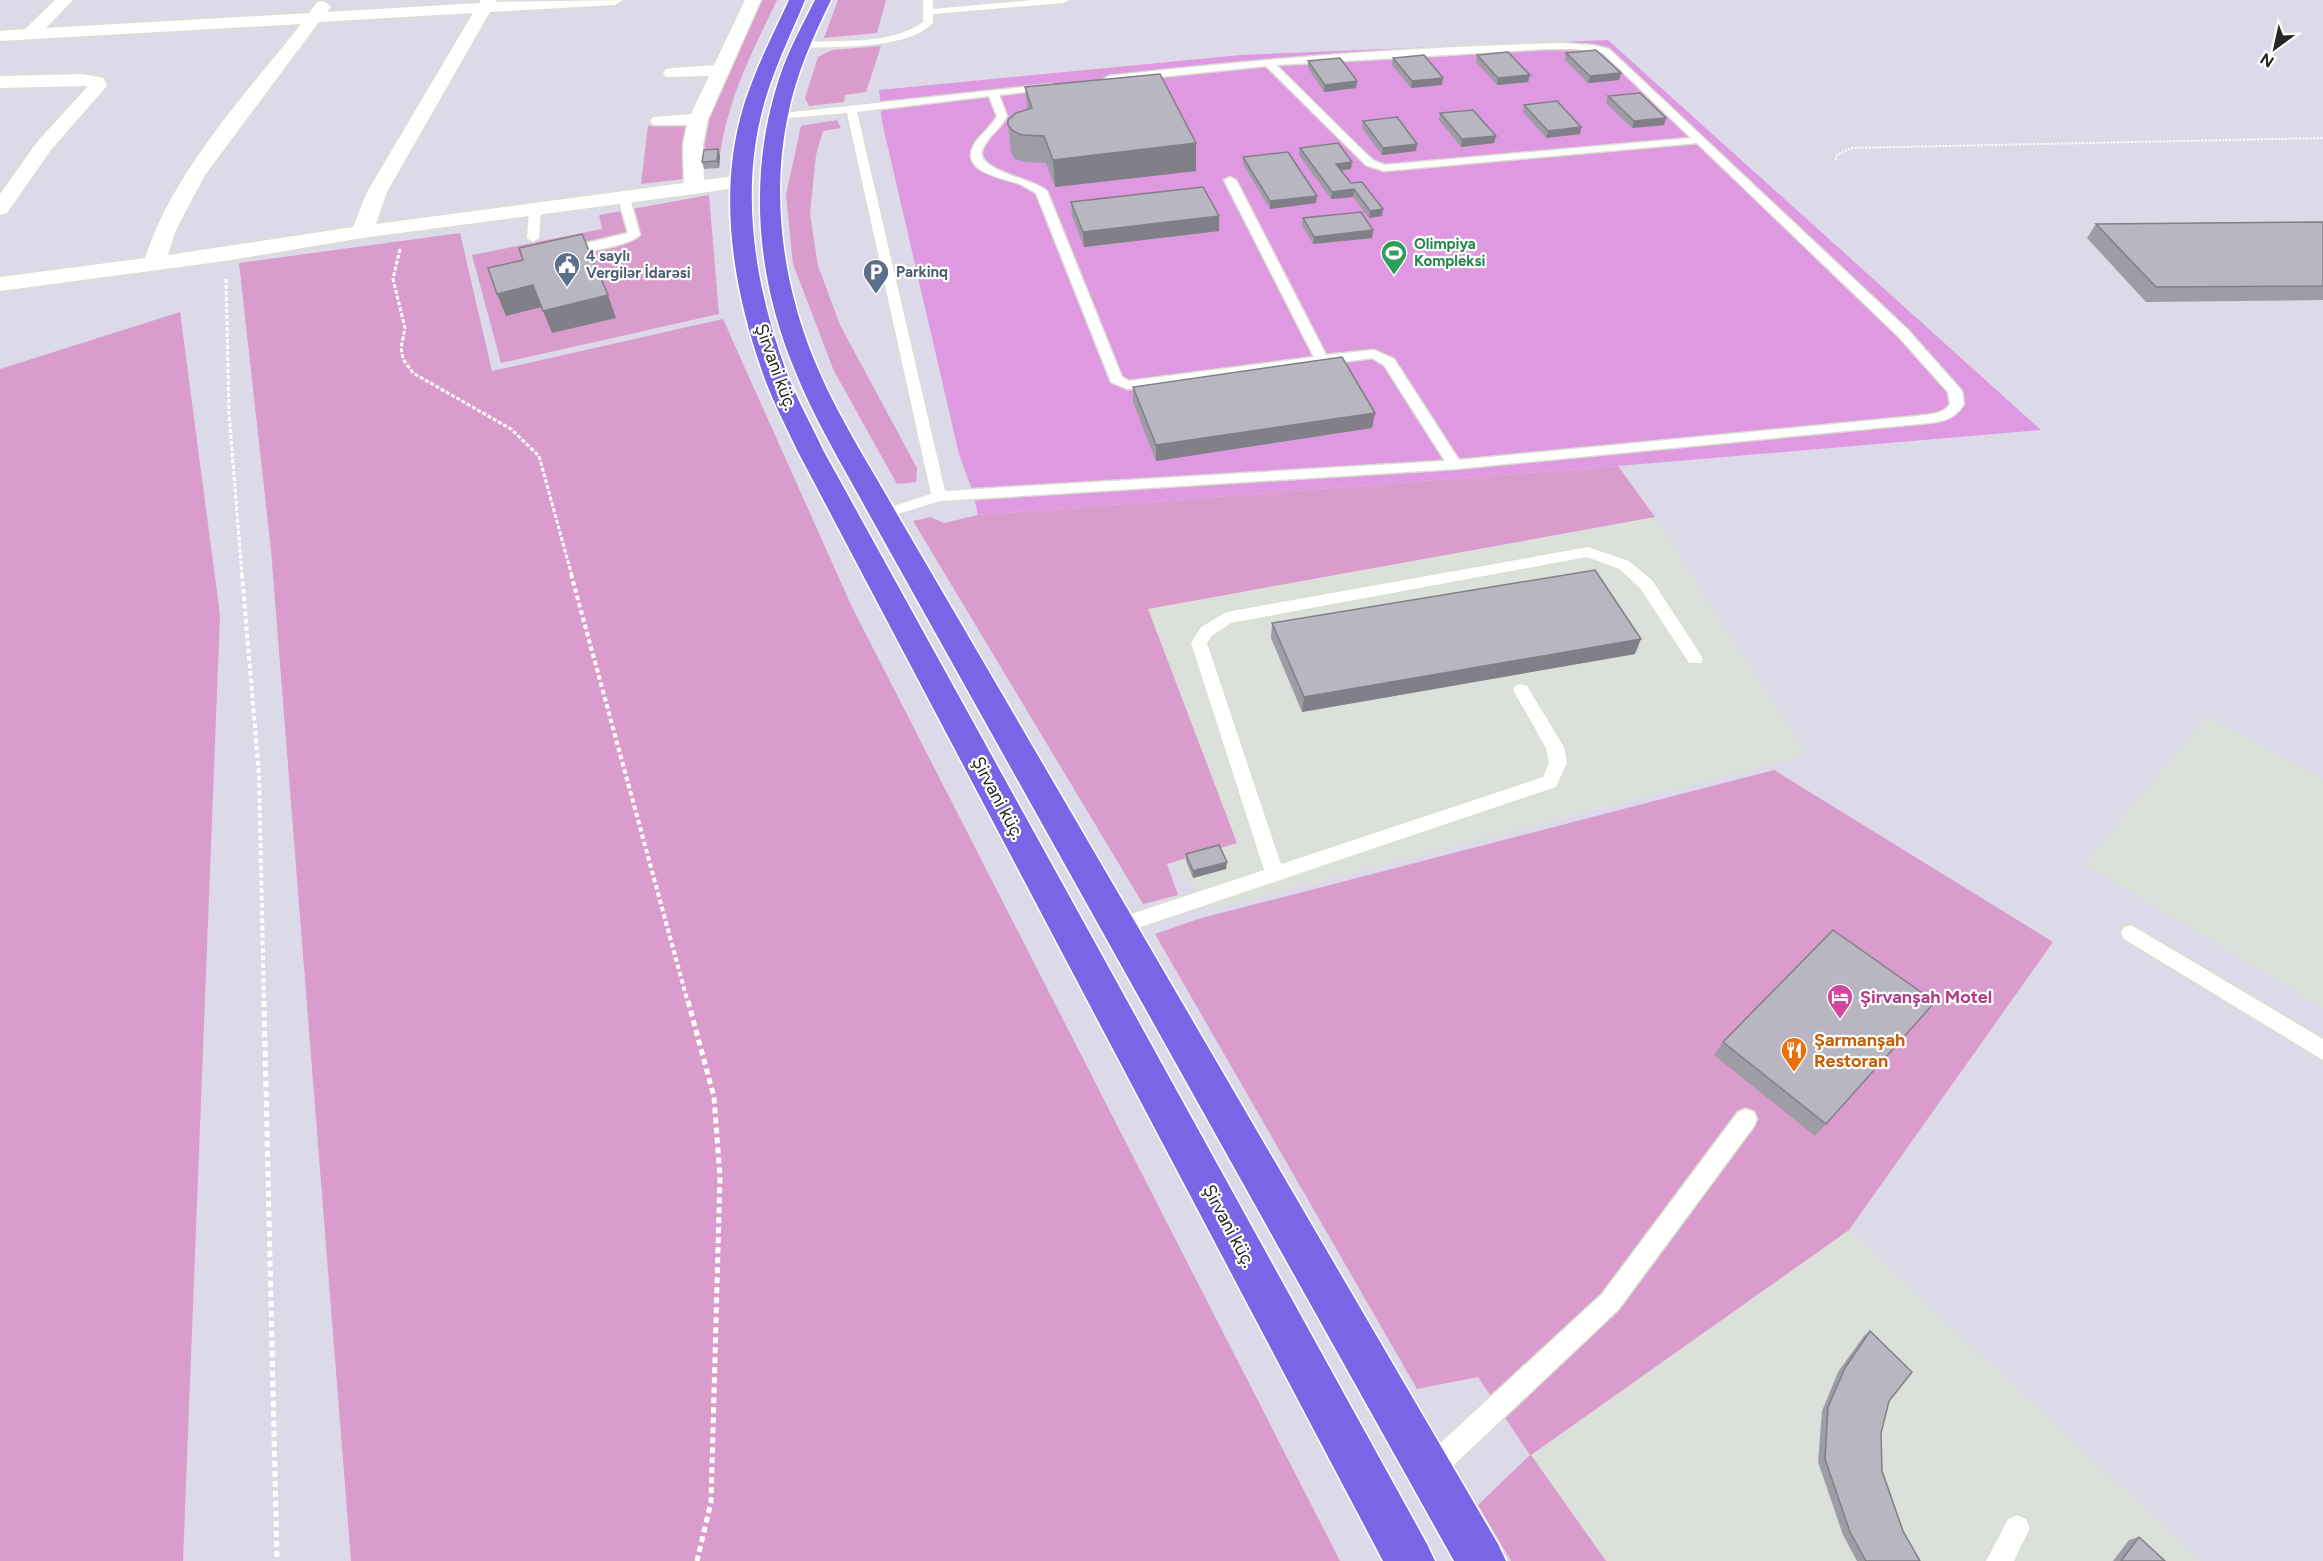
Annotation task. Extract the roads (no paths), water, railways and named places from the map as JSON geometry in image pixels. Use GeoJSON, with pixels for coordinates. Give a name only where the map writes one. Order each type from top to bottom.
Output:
{"type":"FeatureCollection","features":[{"type":"Feature","properties":{"kind":"highway","name":"Şirvani küç."},"geometry":{"type":"LineString","coordinates":[[797,0],[764,78],[750,120],[742,181],[745,257],[759,324],[774,371],[810,450],[1410,1561]]}},
{"type":"Feature","properties":{"kind":"highway"},"geometry":{"type":"LineString","coordinates":[[823,0],[788,80],[778,116],[774,143],[770,218],[773,254],[789,319],[805,366],[818,395],[883,514],[1481,1561]]}},
{"type":"Feature","properties":{"kind":"street"},"geometry":{"type":"LineString","coordinates":[[30,34],[64,0]]}},
{"type":"Feature","properties":{"kind":"street"},"geometry":{"type":"LineString","coordinates":[[155,262],[165,230],[195,174],[328,0]]}},
{"type":"Feature","properties":{"kind":"street"},"geometry":{"type":"LineString","coordinates":[[0,36],[313,18],[486,4],[615,0]]}},
{"type":"Feature","properties":{"kind":"street"},"geometry":{"type":"LineString","coordinates":[[694,188],[693,145],[698,118],[753,0]]}},
{"type":"Feature","properties":{"kind":"street"},"geometry":{"type":"LineString","coordinates":[[362,232],[377,192],[486,4]]}},
{"type":"Feature","properties":{"kind":"street"},"geometry":{"type":"LineString","coordinates":[[4,82],[61,33]]}},
{"type":"Feature","properties":{"kind":"street"},"geometry":{"type":"LineString","coordinates":[[672,73],[721,70]]}},
{"type":"Feature","properties":{"kind":"street"},"geometry":{"type":"LineString","coordinates":[[0,209],[45,146],[98,86],[97,82],[83,80],[4,82]]}},
{"type":"Feature","properties":{"kind":"street"},"geometry":{"type":"LineString","coordinates":[[660,121],[698,118]]}},
{"type":"Feature","properties":{"kind":"street"},"geometry":{"type":"LineString","coordinates":[[0,284],[742,181]]}},
{"type":"Feature","properties":{"kind":"lane"},"geometry":{"type":"LineString","coordinates":[[802,45],[904,36],[921,30],[928,22],[928,0]]}},
{"type":"Feature","properties":{"kind":"lane"},"geometry":{"type":"LineString","coordinates":[[928,12],[1064,0]]}},
{"type":"Feature","properties":{"kind":"lane"},"geometry":{"type":"LineString","coordinates":[[883,514],[939,495],[1455,465],[1575,455],[1942,417],[1952,412],[1957,404],[1955,391],[1903,333],[1612,56],[1596,48],[1569,46],[1215,66],[1094,81]]}},
{"type":"Feature","properties":{"kind":"lane"},"geometry":{"type":"LineString","coordinates":[[1268,63],[1365,158],[1384,168],[1700,140]]}},
{"type":"Feature","properties":{"kind":"lane"},"geometry":{"type":"LineString","coordinates":[[778,116],[851,110],[1060,85]]}},
{"type":"Feature","properties":{"kind":"lane"},"geometry":{"type":"LineString","coordinates":[[993,93],[1002,116],[998,127],[977,147],[976,158],[980,165],[997,174],[1023,182],[1041,191],[1116,379],[1127,385],[1148,384],[1322,359],[1374,354],[1389,362],[1455,465]]}},
{"type":"Feature","properties":{"kind":"lane"},"geometry":{"type":"LineString","coordinates":[[851,110],[939,495]]}},
{"type":"Feature","properties":{"kind":"lane"},"geometry":{"type":"LineString","coordinates":[[1230,180],[1322,359]]}},
{"type":"Feature","properties":{"kind":"lane"},"geometry":{"type":"LineString","coordinates":[[551,255],[634,235],[624,198]]}},
{"type":"Feature","properties":{"kind":"lane"},"geometry":{"type":"LineString","coordinates":[[533,237],[535,210]]}},
{"type":"Feature","properties":{"kind":"lane"},"geometry":{"type":"LineString","coordinates":[[1275,874],[1199,643],[1207,631],[1226,618],[1588,552],[1624,566],[1646,584],[1695,659]]}},
{"type":"Feature","properties":{"kind":"lane"},"geometry":{"type":"LineString","coordinates":[[1120,926],[1550,782],[1558,763],[1555,747],[1521,690]]}},
{"type":"Feature","properties":{"kind":"lane"},"geometry":{"type":"LineString","coordinates":[[2131,933],[2323,1050]]}},
{"type":"Feature","properties":{"kind":"lane"},"geometry":{"type":"LineString","coordinates":[[1430,1470],[1610,1302],[1746,1119]]}},
{"type":"Feature","properties":{"kind":"lane"},"geometry":{"type":"LineString","coordinates":[[2000,1561],[2018,1528]]}},
{"type":"Feature","properties":{"kind":"place","name":"Olimpiya Kompleksi"},"geometry":{"type":"Point","coordinates":[1394,276]}},
{"type":"Feature","properties":{"kind":"place","name":"4 saylı Vergilər İdarəsi"},"geometry":{"type":"Point","coordinates":[567,288]}},
{"type":"Feature","properties":{"kind":"place","name":"Parkinq"},"geometry":{"type":"Point","coordinates":[876,295]}},
{"type":"Feature","properties":{"kind":"place","name":"Şirvanşah Motel"},"geometry":{"type":"Point","coordinates":[1840,1020]}},
{"type":"Feature","properties":{"kind":"place","name":"Şarmanşah Restoran"},"geometry":{"type":"Point","coordinates":[1794,1073]}}]}
